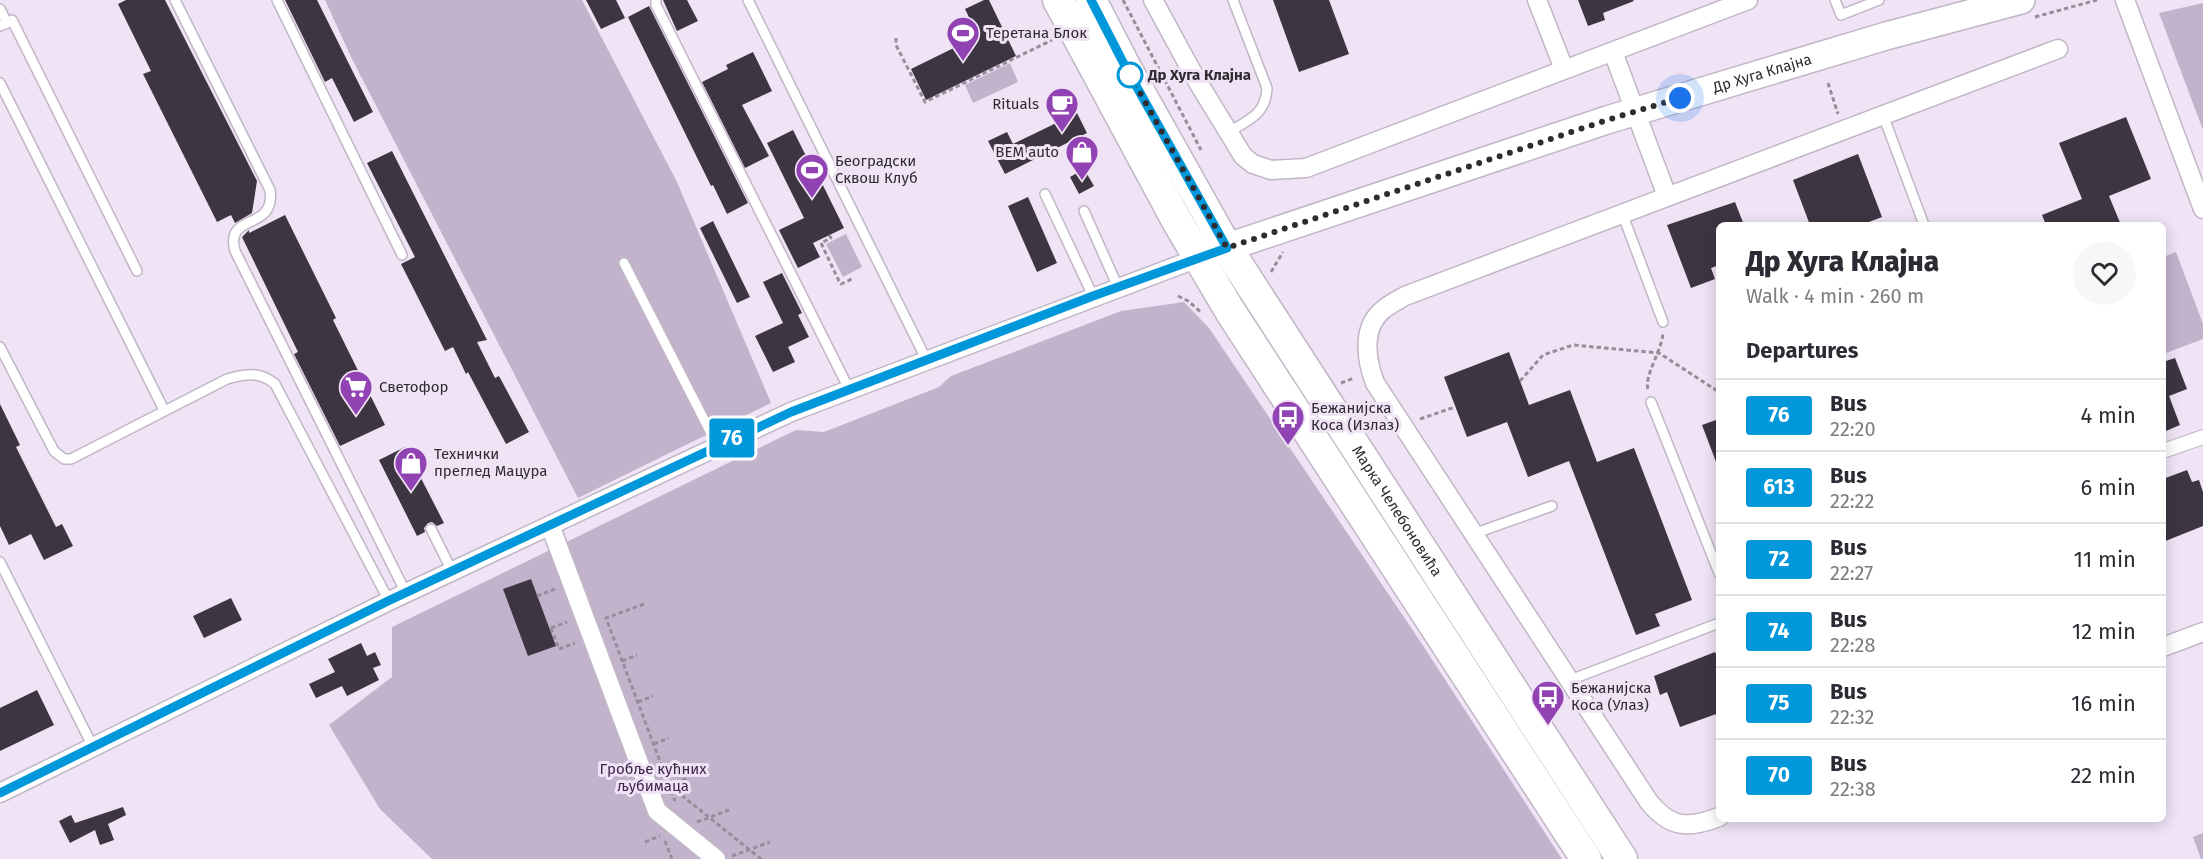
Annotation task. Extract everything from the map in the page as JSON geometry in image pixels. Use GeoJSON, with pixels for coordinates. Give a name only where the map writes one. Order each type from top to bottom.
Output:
{"type":"FeatureCollection","features":[{"type":"Feature","properties":{"kind":"main road","name":"Марка Челебоновића"},"geometry":{"type":"LineString","coordinates":[[1059,0],[1198,258],[1586,859]]}},
{"type":"Feature","properties":{"kind":"main road","name":"Марка Челебоновића"},"geometry":{"type":"LineString","coordinates":[[1091,0],[1125,66],[1227,248],[1622,859]]}},
{"type":"Feature","properties":{"kind":"main road","name":"Др Хуга Клајна"},"geometry":{"type":"LineString","coordinates":[[1198,258],[1635,111],[1886,36],[2021,0]]}},
{"type":"Feature","properties":{"kind":"street"},"geometry":{"type":"LineString","coordinates":[[1153,0],[1227,132],[1243,156],[1253,164],[1271,170],[1306,168],[1748,0]]}},
{"type":"Feature","properties":{"kind":"street"},"geometry":{"type":"LineString","coordinates":[[1537,0],[1564,69]]}},
{"type":"Feature","properties":{"kind":"street"},"geometry":{"type":"LineString","coordinates":[[2125,0],[2203,208]]}},
{"type":"Feature","properties":{"kind":"street"},"geometry":{"type":"LineString","coordinates":[[1716,818],[1691,825],[1668,821],[1659,815],[1639,788],[1375,383],[1367,354],[1372,325],[1383,309],[1416,291],[2058,49]]}},
{"type":"Feature","properties":{"kind":"street"},"geometry":{"type":"LineString","coordinates":[[1613,52],[1667,196]]}},
{"type":"Feature","properties":{"kind":"street"},"geometry":{"type":"LineString","coordinates":[[0,793],[388,601],[717,445],[791,412],[926,359],[1198,258]]}},
{"type":"Feature","properties":{"kind":"street"},"geometry":{"type":"LineString","coordinates":[[2166,450],[2203,437]]}},
{"type":"Feature","properties":{"kind":"street"},"geometry":{"type":"LineString","coordinates":[[550,525],[657,811],[716,859]]}},
{"type":"Feature","properties":{"kind":"street"},"geometry":{"type":"LineString","coordinates":[[2166,647],[2203,632]]}},
{"type":"Feature","properties":{"kind":"lane"},"geometry":{"type":"LineString","coordinates":[[175,0],[270,190],[268,207],[263,216],[238,228],[233,234],[235,251],[406,593]]}},
{"type":"Feature","properties":{"kind":"lane"},"geometry":{"type":"LineString","coordinates":[[277,0],[402,255]]}},
{"type":"Feature","properties":{"kind":"lane"},"geometry":{"type":"LineString","coordinates":[[656,0],[849,389]]}},
{"type":"Feature","properties":{"kind":"lane"},"geometry":{"type":"LineString","coordinates":[[748,0],[926,359]]}},
{"type":"Feature","properties":{"kind":"lane"},"geometry":{"type":"LineString","coordinates":[[1227,132],[1260,112],[1266,101],[1267,88],[1233,0]]}},
{"type":"Feature","properties":{"kind":"lane"},"geometry":{"type":"LineString","coordinates":[[1835,0],[1841,15],[1879,0]]}},
{"type":"Feature","properties":{"kind":"lane"},"geometry":{"type":"LineString","coordinates":[[0,9],[3,24],[12,20],[137,271]]}},
{"type":"Feature","properties":{"kind":"lane"},"geometry":{"type":"LineString","coordinates":[[0,83],[164,410]]}},
{"type":"Feature","properties":{"kind":"lane"},"geometry":{"type":"LineString","coordinates":[[1883,115],[1923,222]]}},
{"type":"Feature","properties":{"kind":"lane"},"geometry":{"type":"LineString","coordinates":[[1046,194],[1093,296]]}},
{"type":"Feature","properties":{"kind":"lane"},"geometry":{"type":"LineString","coordinates":[[1084,212],[1118,287]]}},
{"type":"Feature","properties":{"kind":"lane"},"geometry":{"type":"LineString","coordinates":[[1622,213],[1663,322]]}},
{"type":"Feature","properties":{"kind":"lane"},"geometry":{"type":"LineString","coordinates":[[624,263],[717,445]]}},
{"type":"Feature","properties":{"kind":"lane"},"geometry":{"type":"LineString","coordinates":[[0,347],[54,451],[64,459],[72,459],[226,379],[243,374],[256,374],[275,384],[388,601]]}},
{"type":"Feature","properties":{"kind":"lane"},"geometry":{"type":"LineString","coordinates":[[1651,402],[1716,565]]}},
{"type":"Feature","properties":{"kind":"lane"},"geometry":{"type":"LineString","coordinates":[[1473,534],[1552,506]]}},
{"type":"Feature","properties":{"kind":"lane"},"geometry":{"type":"LineString","coordinates":[[431,529],[452,571]]}},
{"type":"Feature","properties":{"kind":"lane"},"geometry":{"type":"LineString","coordinates":[[0,563],[93,747]]}},
{"type":"Feature","properties":{"kind":"lane"},"geometry":{"type":"LineString","coordinates":[[1570,680],[1716,624]]}},
{"type":"Feature","properties":{"kind":"path"},"geometry":{"type":"LineString","coordinates":[[1123,0],[1202,152]]}},
{"type":"Feature","properties":{"kind":"path"},"geometry":{"type":"LineString","coordinates":[[896,38],[896,45],[925,102],[1053,39]]}},
{"type":"Feature","properties":{"kind":"path"},"geometry":{"type":"LineString","coordinates":[[1828,83],[1843,130]]}},
{"type":"Feature","properties":{"kind":"path"},"geometry":{"type":"LineString","coordinates":[[830,235],[831,238],[821,243],[841,285],[852,279]]}},
{"type":"Feature","properties":{"kind":"path"},"geometry":{"type":"LineString","coordinates":[[1178,297],[1188,300],[1206,317]]}},
{"type":"Feature","properties":{"kind":"path"},"geometry":{"type":"LineString","coordinates":[[1651,402],[1646,385],[1659,354],[1663,322]]}},
{"type":"Feature","properties":{"kind":"path"},"geometry":{"type":"LineString","coordinates":[[1520,381],[1543,355],[1573,345],[1659,354],[1716,390]]}},
{"type":"Feature","properties":{"kind":"path"},"geometry":{"type":"LineString","coordinates":[[1341,383],[1371,371]]}},
{"type":"Feature","properties":{"kind":"path"},"geometry":{"type":"LineString","coordinates":[[1402,425],[1455,407]]}},
{"type":"Feature","properties":{"kind":"path"},"geometry":{"type":"LineString","coordinates":[[644,604],[606,618],[688,836]]}},
{"type":"Feature","properties":{"kind":"path"},"geometry":{"type":"LineString","coordinates":[[551,628],[559,649]]}},
{"type":"Feature","properties":{"kind":"path"},"geometry":{"type":"LineString","coordinates":[[669,785],[761,859]]}},
{"type":"Feature","properties":{"kind":"path"},"geometry":{"type":"LineString","coordinates":[[725,859],[770,842]]}},
{"type":"Feature","properties":{"kind":"green space"},"geometry":{"type":"Polygon","coordinates":[[[325,0],[582,0],[677,182],[771,403],[578,498],[351,57],[325,0]]]}},
{"type":"Feature","properties":{"kind":"green space"},"geometry":{"type":"Polygon","coordinates":[[[2203,3],[2203,130],[2159,13],[2203,3]]]}},
{"type":"Feature","properties":{"kind":"green space"},"geometry":{"type":"Polygon","coordinates":[[[1010,63],[1018,82],[973,103],[965,85],[1010,63]]]}},
{"type":"Feature","properties":{"kind":"green space"},"geometry":{"type":"Polygon","coordinates":[[[846,234],[862,267],[843,277],[826,244],[846,234]]]}},
{"type":"Feature","properties":{"kind":"green space"},"geometry":{"type":"Polygon","coordinates":[[[2176,252],[2203,324],[2203,339],[2166,353],[2166,256],[2176,252]]]}},
{"type":"Feature","properties":{"kind":"green space","name":"Гробље кућних љубимаца"},"geometry":{"type":"Polygon","coordinates":[[[1184,302],[1209,328],[1416,635],[1562,859],[432,859],[380,809],[329,725],[392,677],[392,627],[796,430],[824,432],[939,387],[951,376],[1121,311],[1184,302]]]}},
{"type":"Feature","properties":{"kind":"green space"},"geometry":{"type":"Polygon","coordinates":[[[2203,833],[2203,859],[2201,859],[2193,837],[2203,833]]]}},
{"type":"Feature","properties":{"kind":"building"},"geometry":{"type":"Polygon","coordinates":[[[126,0],[165,0],[257,181],[252,213],[235,223],[231,215],[217,222],[143,74],[151,71],[118,4],[126,0]]]}},
{"type":"Feature","properties":{"kind":"building"},"geometry":{"type":"Polygon","coordinates":[[[285,0],[317,0],[373,112],[354,122],[332,78],[325,82],[285,0]]]}},
{"type":"Feature","properties":{"kind":"building"},"geometry":{"type":"Polygon","coordinates":[[[586,0],[616,0],[625,18],[601,29],[586,0]]]}},
{"type":"Feature","properties":{"kind":"building"},"geometry":{"type":"Polygon","coordinates":[[[663,0],[687,0],[698,21],[677,31],[663,0]]]}},
{"type":"Feature","properties":{"kind":"building","name":"Теретана Блок"},"geometry":{"type":"Polygon","coordinates":[[[989,0],[1016,56],[926,100],[911,69],[978,36],[965,9],[989,0]]]}},
{"type":"Feature","properties":{"kind":"building"},"geometry":{"type":"Polygon","coordinates":[[[1273,0],[1329,0],[1349,54],[1299,72],[1273,0]]]}},
{"type":"Feature","properties":{"kind":"building"},"geometry":{"type":"Polygon","coordinates":[[[1578,0],[1634,1],[1603,13],[1605,20],[1588,26],[1578,0]]]}},
{"type":"Feature","properties":{"kind":"building"},"geometry":{"type":"Polygon","coordinates":[[[649,6],[748,203],[727,214],[628,17],[649,6]]]}},
{"type":"Feature","properties":{"kind":"building"},"geometry":{"type":"Polygon","coordinates":[[[753,52],[772,91],[742,105],[769,156],[745,168],[702,82],[728,69],[726,65],[753,52]]]}},
{"type":"Feature","properties":{"kind":"building"},"geometry":{"type":"Polygon","coordinates":[[[1077,113],[1087,133],[1005,174],[988,141],[1007,132],[1013,144],[1077,113]]]}},
{"type":"Feature","properties":{"kind":"building"},"geometry":{"type":"Polygon","coordinates":[[[2126,117],[2151,179],[2109,196],[2120,222],[2045,222],[2042,215],[2082,199],[2059,143],[2126,117]]]}},
{"type":"Feature","properties":{"kind":"building"},"geometry":{"type":"Polygon","coordinates":[[[793,130],[844,228],[813,243],[820,257],[798,268],[779,230],[804,218],[767,143],[793,130]]]}},
{"type":"Feature","properties":{"kind":"building"},"geometry":{"type":"Polygon","coordinates":[[[392,151],[487,340],[477,342],[495,378],[499,376],[529,432],[506,444],[453,347],[445,351],[401,264],[415,257],[367,163],[392,151]]]}},
{"type":"Feature","properties":{"kind":"building"},"geometry":{"type":"Polygon","coordinates":[[[1858,154],[1882,217],[1869,222],[1809,222],[1793,180],[1858,154]]]}},
{"type":"Feature","properties":{"kind":"building","name":"BEM auto"},"geometry":{"type":"Polygon","coordinates":[[[1084,169],[1094,186],[1079,194],[1070,177],[1084,169]]]}},
{"type":"Feature","properties":{"kind":"building"},"geometry":{"type":"Polygon","coordinates":[[[1028,197],[1057,263],[1037,272],[1008,206],[1028,197]]]}},
{"type":"Feature","properties":{"kind":"building"},"geometry":{"type":"Polygon","coordinates":[[[1735,202],[1743,222],[1716,222],[1716,266],[1711,268],[1715,279],[1691,288],[1667,225],[1735,202]]]}},
{"type":"Feature","properties":{"kind":"building"},"geometry":{"type":"Polygon","coordinates":[[[285,215],[336,318],[333,320],[385,425],[340,446],[294,354],[298,352],[242,237],[249,230],[249,233],[285,215]]]}},
{"type":"Feature","properties":{"kind":"building"},"geometry":{"type":"Polygon","coordinates":[[[713,221],[750,297],[737,303],[700,228],[713,221]]]}},
{"type":"Feature","properties":{"kind":"building"},"geometry":{"type":"Polygon","coordinates":[[[782,273],[802,313],[798,315],[809,337],[788,347],[795,362],[773,372],[755,336],[783,323],[763,282],[782,273]]]}},
{"type":"Feature","properties":{"kind":"building"},"geometry":{"type":"Polygon","coordinates":[[[1509,352],[1529,405],[1570,390],[1597,462],[1634,448],[1692,600],[1655,614],[1660,626],[1636,635],[1569,461],[1528,477],[1507,422],[1467,437],[1444,377],[1509,352]]]}},
{"type":"Feature","properties":{"kind":"building"},"geometry":{"type":"Polygon","coordinates":[[[2175,358],[2187,389],[2169,396],[2180,425],[2166,431],[2166,361],[2175,358]]]}},
{"type":"Feature","properties":{"kind":"building"},"geometry":{"type":"Polygon","coordinates":[[[0,404],[20,445],[16,447],[56,527],[62,524],[73,546],[44,560],[31,534],[9,545],[0,526],[0,404]]]}},
{"type":"Feature","properties":{"kind":"building"},"geometry":{"type":"Polygon","coordinates":[[[1716,420],[1716,462],[1702,425],[1716,420]]]}},
{"type":"Feature","properties":{"kind":"building","name":"Технички преглед Мацура"},"geometry":{"type":"Polygon","coordinates":[[[405,447],[444,523],[437,526],[432,522],[428,523],[424,528],[425,532],[417,536],[379,460],[405,447]]]}},
{"type":"Feature","properties":{"kind":"building"},"geometry":{"type":"Polygon","coordinates":[[[2187,470],[2192,482],[2199,480],[2203,492],[2203,526],[2166,541],[2166,478],[2187,470]]]}},
{"type":"Feature","properties":{"kind":"building"},"geometry":{"type":"Polygon","coordinates":[[[531,579],[556,646],[528,656],[503,589],[531,579]]]}},
{"type":"Feature","properties":{"kind":"building"},"geometry":{"type":"Polygon","coordinates":[[[231,598],[242,620],[204,638],[193,616],[231,598]]]}},
{"type":"Feature","properties":{"kind":"building"},"geometry":{"type":"Polygon","coordinates":[[[361,643],[367,656],[375,652],[381,665],[373,668],[379,680],[347,696],[342,686],[316,698],[309,684],[335,672],[328,659],[361,643]]]}},
{"type":"Feature","properties":{"kind":"building"},"geometry":{"type":"Polygon","coordinates":[[[1715,652],[1716,714],[1680,727],[1667,692],[1660,695],[1654,676],[1715,652]]]}},
{"type":"Feature","properties":{"kind":"building"},"geometry":{"type":"Polygon","coordinates":[[[37,690],[54,725],[0,751],[0,708],[37,690]]]}},
{"type":"Feature","properties":{"kind":"building"},"geometry":{"type":"Polygon","coordinates":[[[123,807],[126,815],[108,824],[114,840],[100,845],[95,830],[70,843],[59,821],[71,815],[75,823],[123,807]]]}},
{"type":"Feature","properties":{"kind":"bus line","name":"76"},"geometry":{"type":"LineString","coordinates":[[0,793],[388,601],[791,412],[1093,296],[1227,248],[1125,66],[1091,0]]}},
{"type":"Feature","properties":{"kind":"place","name":"Теретана Блок"},"geometry":{"type":"Point","coordinates":[963,62]}},
{"type":"Feature","properties":{"kind":"place","name":"Др Хуга Клајна"},"geometry":{"type":"Point","coordinates":[1130,75]}},
{"type":"Feature","properties":{"kind":"place","name":"Rituals"},"geometry":{"type":"Point","coordinates":[1062,133]}},
{"type":"Feature","properties":{"kind":"place","name":"BEM auto"},"geometry":{"type":"Point","coordinates":[1082,181]}},
{"type":"Feature","properties":{"kind":"place","name":"Београдски Сквош Клуб"},"geometry":{"type":"Point","coordinates":[812,199]}},
{"type":"Feature","properties":{"kind":"place","name":"Светофор"},"geometry":{"type":"Point","coordinates":[356,416]}},
{"type":"Feature","properties":{"kind":"place","name":"Бежанијска Коса (Излаз)"},"geometry":{"type":"Point","coordinates":[1288,446]}},
{"type":"Feature","properties":{"kind":"place","name":"Технички преглед Мацура"},"geometry":{"type":"Point","coordinates":[411,492]}},
{"type":"Feature","properties":{"kind":"place","name":"Бежанијска Коса (Улаз)"},"geometry":{"type":"Point","coordinates":[1548,726]}},
{"type":"Feature","properties":{"kind":"route"},"geometry":{"type":"LineString","coordinates":[[1130,75],[1227,248],[1607,120],[1680,98]]}}]}
